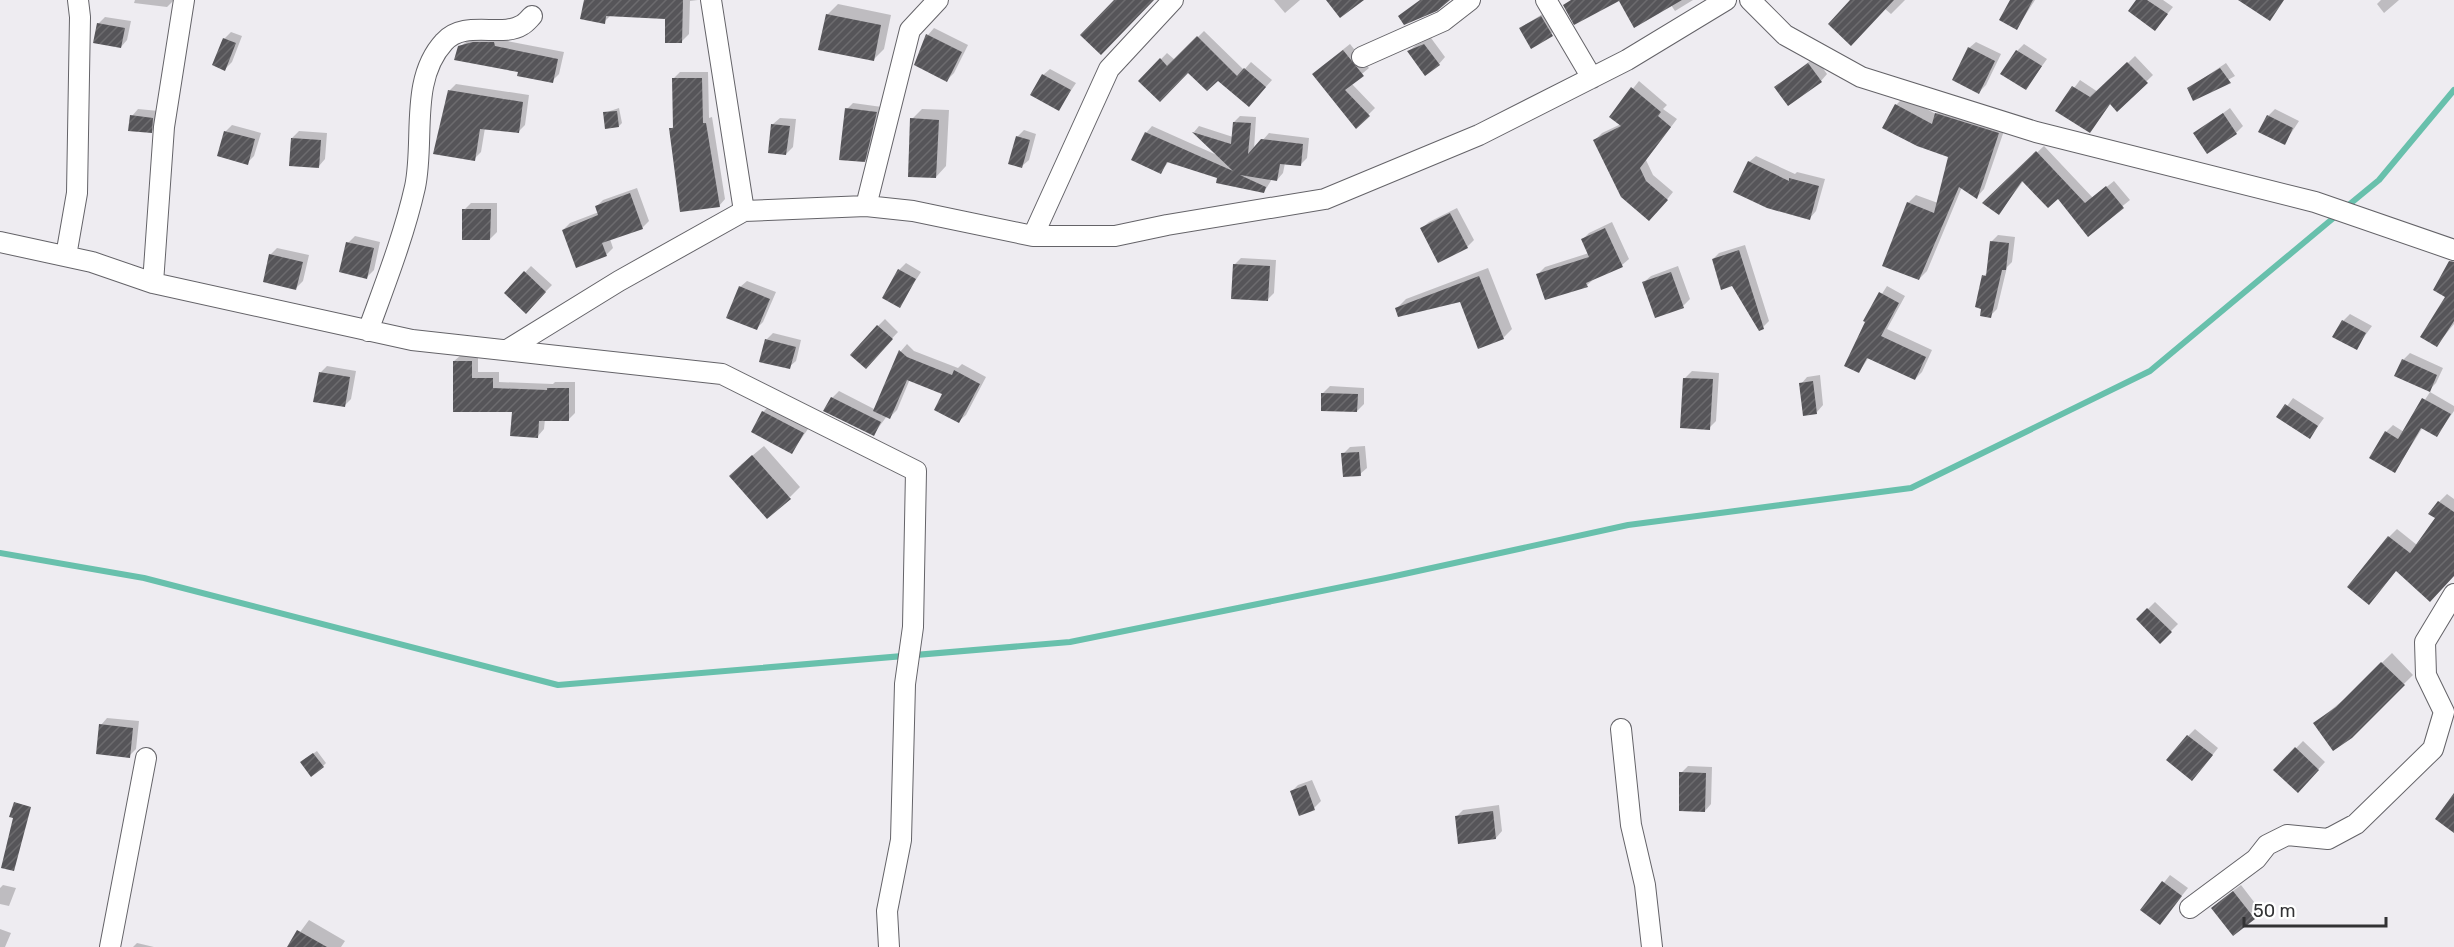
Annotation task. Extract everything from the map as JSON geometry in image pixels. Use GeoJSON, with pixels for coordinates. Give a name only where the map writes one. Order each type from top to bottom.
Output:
{"type":"FeatureCollection","features":[{"type":"Feature","properties":{"kind":"street"},"geometry":{"type":"LineString","coordinates":[[66,256],[77,194],[80,17],[78,0]]}},
{"type":"Feature","properties":{"kind":"street"},"geometry":{"type":"LineString","coordinates":[[153,283],[164,127],[184,0]]}},
{"type":"Feature","properties":{"kind":"street"},"geometry":{"type":"LineString","coordinates":[[711,0],[744,211]]}},
{"type":"Feature","properties":{"kind":"street"},"geometry":{"type":"LineString","coordinates":[[866,206],[910,30],[938,0]]}},
{"type":"Feature","properties":{"kind":"street"},"geometry":{"type":"LineString","coordinates":[[1033,236],[1109,69],[1173,0]]}},
{"type":"Feature","properties":{"kind":"street"},"geometry":{"type":"LineString","coordinates":[[1362,57],[1443,21],[1470,0]]}},
{"type":"Feature","properties":{"kind":"street"},"geometry":{"type":"LineString","coordinates":[[1546,0],[1592,78]]}},
{"type":"Feature","properties":{"kind":"street"},"geometry":{"type":"LineString","coordinates":[[507,350],[619,281],[744,211],[866,206],[913,211],[1033,236],[1115,236],[1325,198],[1479,135],[1627,60],[1726,0]]}},
{"type":"Feature","properties":{"kind":"street"},"geometry":{"type":"LineString","coordinates":[[1750,0],[1785,35],[1860,77],[2036,132],[2315,202],[2366,217],[2454,250]]}},
{"type":"Feature","properties":{"kind":"street"},"geometry":{"type":"LineString","coordinates":[[368,331],[416,184],[421,96],[430,60],[445,40],[472,29],[521,26],[532,16]]}},
{"type":"Feature","properties":{"kind":"street"},"geometry":{"type":"LineString","coordinates":[[0,242],[66,256],[153,283],[412,340],[722,374],[916,471],[913,627],[905,684],[901,840],[887,911],[889,947]]}},
{"type":"Feature","properties":{"kind":"street"},"geometry":{"type":"LineString","coordinates":[[2190,908],[2248,865],[2267,845],[2287,835],[2328,839],[2356,824],[2433,748],[2444,712],[2426,675],[2425,642],[2454,594]]}},
{"type":"Feature","properties":{"kind":"street"},"geometry":{"type":"LineString","coordinates":[[1621,729],[1631,825],[1645,885],[1652,947]]}},
{"type":"Feature","properties":{"kind":"street"},"geometry":{"type":"LineString","coordinates":[[110,947],[146,758]]}},
{"type":"Feature","properties":{"kind":"building"},"geometry":{"type":"Polygon","coordinates":[[[584,0],[683,0],[682,43],[665,43],[665,19],[606,16],[605,24],[580,19],[584,0]]]}},
{"type":"Feature","properties":{"kind":"building"},"geometry":{"type":"Polygon","coordinates":[[[1114,0],[1154,0],[1101,55],[1080,35],[1114,0]]]}},
{"type":"Feature","properties":{"kind":"building"},"geometry":{"type":"Polygon","coordinates":[[[1326,0],[1364,0],[1340,18],[1326,0]]]}},
{"type":"Feature","properties":{"kind":"building"},"geometry":{"type":"Polygon","coordinates":[[[1420,0],[1450,0],[1437,11],[1404,25],[1398,16],[1420,0]]]}},
{"type":"Feature","properties":{"kind":"building"},"geometry":{"type":"Polygon","coordinates":[[[1571,0],[1682,0],[1634,28],[1619,1],[1574,25],[1563,5],[1571,0]]]}},
{"type":"Feature","properties":{"kind":"building"},"geometry":{"type":"Polygon","coordinates":[[[1850,0],[1894,0],[1851,46],[1828,24],[1850,0]]]}},
{"type":"Feature","properties":{"kind":"building"},"geometry":{"type":"Polygon","coordinates":[[[2010,0],[2033,0],[2017,30],[1999,20],[2010,0]]]}},
{"type":"Feature","properties":{"kind":"building"},"geometry":{"type":"Polygon","coordinates":[[[2136,0],[2147,0],[2168,14],[2155,31],[2128,11],[2136,0]]]}},
{"type":"Feature","properties":{"kind":"building"},"geometry":{"type":"Polygon","coordinates":[[[2238,0],[2284,0],[2270,21],[2238,0]]]}},
{"type":"Feature","properties":{"kind":"building"},"geometry":{"type":"Polygon","coordinates":[[[826,14],[881,25],[874,61],[818,50],[826,14]]]}},
{"type":"Feature","properties":{"kind":"building"},"geometry":{"type":"Polygon","coordinates":[[[1541,16],[1553,36],[1531,49],[1519,28],[1541,16]]]}},
{"type":"Feature","properties":{"kind":"building"},"geometry":{"type":"Polygon","coordinates":[[[97,23],[125,28],[121,48],[93,43],[97,23]]]}},
{"type":"Feature","properties":{"kind":"building"},"geometry":{"type":"Polygon","coordinates":[[[926,34],[962,52],[947,82],[914,65],[926,34]]]}},
{"type":"Feature","properties":{"kind":"building"},"geometry":{"type":"Polygon","coordinates":[[[1197,36],[1237,76],[1244,68],[1266,87],[1249,107],[1218,81],[1207,91],[1188,73],[1160,102],[1138,81],[1160,58],[1167,66],[1197,36]]]}},
{"type":"Feature","properties":{"kind":"building"},"geometry":{"type":"Polygon","coordinates":[[[223,38],[236,43],[225,71],[212,65],[223,38]]]}},
{"type":"Feature","properties":{"kind":"building"},"geometry":{"type":"Polygon","coordinates":[[[473,42],[494,42],[495,46],[558,59],[553,83],[517,76],[518,72],[454,60],[458,46],[473,42]]]}},
{"type":"Feature","properties":{"kind":"building"},"geometry":{"type":"Polygon","coordinates":[[[1424,44],[1440,65],[1425,76],[1407,51],[1424,44]]]}},
{"type":"Feature","properties":{"kind":"building"},"geometry":{"type":"Polygon","coordinates":[[[1968,47],[1995,61],[1979,94],[1952,80],[1968,47]]]}},
{"type":"Feature","properties":{"kind":"building"},"geometry":{"type":"Polygon","coordinates":[[[1343,50],[1364,76],[1345,90],[1370,116],[1356,129],[1312,74],[1343,50]]]}},
{"type":"Feature","properties":{"kind":"building"},"geometry":{"type":"Polygon","coordinates":[[[2016,50],[2042,66],[2026,90],[2000,74],[2016,50]]]}},
{"type":"Feature","properties":{"kind":"building"},"geometry":{"type":"Polygon","coordinates":[[[2127,62],[2148,83],[2117,112],[2110,104],[2090,133],[2055,111],[2072,86],[2090,97],[2127,62]]]}},
{"type":"Feature","properties":{"kind":"building"},"geometry":{"type":"Polygon","coordinates":[[[1808,63],[1822,82],[1788,106],[1774,87],[1808,63]]]}},
{"type":"Feature","properties":{"kind":"building"},"geometry":{"type":"Polygon","coordinates":[[[2220,68],[2231,83],[2193,101],[2187,88],[2220,68]]]}},
{"type":"Feature","properties":{"kind":"building"},"geometry":{"type":"Polygon","coordinates":[[[1042,74],[1071,90],[1059,111],[1030,95],[1042,74]]]}},
{"type":"Feature","properties":{"kind":"building"},"geometry":{"type":"Polygon","coordinates":[[[672,78],[702,78],[703,123],[706,123],[720,207],[680,212],[669,128],[673,128],[672,78]]]}},
{"type":"Feature","properties":{"kind":"building"},"geometry":{"type":"Polygon","coordinates":[[[1631,87],[1661,112],[1658,116],[1671,127],[1640,168],[1646,181],[1668,200],[1649,221],[1621,197],[1593,140],[1621,126],[1609,117],[1631,87]]]}},
{"type":"Feature","properties":{"kind":"building"},"geometry":{"type":"Polygon","coordinates":[[[448,90],[523,102],[519,133],[480,129],[475,161],[433,154],[448,90]]]}},
{"type":"Feature","properties":{"kind":"building"},"geometry":{"type":"Polygon","coordinates":[[[1895,104],[1932,124],[1935,113],[1999,133],[1977,199],[1959,187],[1919,280],[1882,266],[1907,202],[1934,213],[1948,157],[1917,146],[1882,128],[1895,104]]]}},
{"type":"Feature","properties":{"kind":"building"},"geometry":{"type":"Polygon","coordinates":[[[845,108],[877,112],[865,162],[839,160],[845,108]]]}},
{"type":"Feature","properties":{"kind":"building"},"geometry":{"type":"Polygon","coordinates":[[[617,111],[619,127],[605,129],[603,112],[617,111]]]}},
{"type":"Feature","properties":{"kind":"building"},"geometry":{"type":"Polygon","coordinates":[[[2223,113],[2237,134],[2207,154],[2193,133],[2223,113]]]}},
{"type":"Feature","properties":{"kind":"building"},"geometry":{"type":"Polygon","coordinates":[[[130,115],[153,118],[152,133],[128,131],[130,115]]]}},
{"type":"Feature","properties":{"kind":"building"},"geometry":{"type":"Polygon","coordinates":[[[2267,115],[2293,128],[2285,145],[2258,132],[2267,115]]]}},
{"type":"Feature","properties":{"kind":"building"},"geometry":{"type":"Polygon","coordinates":[[[910,118],[939,120],[936,178],[908,177],[910,118]]]}},
{"type":"Feature","properties":{"kind":"building"},"geometry":{"type":"Polygon","coordinates":[[[1233,122],[1251,123],[1248,154],[1261,139],[1303,144],[1301,166],[1280,164],[1277,181],[1240,175],[1266,187],[1264,193],[1216,183],[1217,178],[1167,162],[1161,174],[1131,160],[1145,132],[1233,171],[1192,132],[1231,144],[1233,122]]]}},
{"type":"Feature","properties":{"kind":"building"},"geometry":{"type":"Polygon","coordinates":[[[771,124],[790,126],[786,155],[768,153],[771,124]]]}},
{"type":"Feature","properties":{"kind":"building"},"geometry":{"type":"Polygon","coordinates":[[[224,131],[255,139],[248,165],[217,156],[224,131]]]}},
{"type":"Feature","properties":{"kind":"building"},"geometry":{"type":"Polygon","coordinates":[[[1016,136],[1030,140],[1022,168],[1008,164],[1016,136]]]}},
{"type":"Feature","properties":{"kind":"building"},"geometry":{"type":"Polygon","coordinates":[[[291,138],[321,140],[319,168],[289,166],[291,138]]]}},
{"type":"Feature","properties":{"kind":"building"},"geometry":{"type":"Polygon","coordinates":[[[2036,151],[2085,203],[2106,186],[2124,208],[2088,237],[2058,199],[2048,208],[2022,181],[1999,215],[1982,203],[2036,151]]]}},
{"type":"Feature","properties":{"kind":"building"},"geometry":{"type":"Polygon","coordinates":[[[1748,161],[1789,181],[1789,178],[1819,186],[1810,220],[1767,208],[1733,192],[1748,161]]]}},
{"type":"Feature","properties":{"kind":"building"},"geometry":{"type":"Polygon","coordinates":[[[630,193],[643,229],[602,243],[607,256],[576,268],[562,230],[598,215],[595,206],[630,193]]]}},
{"type":"Feature","properties":{"kind":"building"},"geometry":{"type":"Polygon","coordinates":[[[462,209],[491,209],[490,240],[462,240],[462,209]]]}},
{"type":"Feature","properties":{"kind":"building"},"geometry":{"type":"Polygon","coordinates":[[[1450,213],[1468,248],[1438,263],[1420,228],[1450,213]]]}},
{"type":"Feature","properties":{"kind":"building"},"geometry":{"type":"Polygon","coordinates":[[[1605,228],[1623,267],[1586,283],[1588,287],[1545,300],[1536,274],[1589,257],[1581,239],[1605,228]]]}},
{"type":"Feature","properties":{"kind":"building"},"geometry":{"type":"Polygon","coordinates":[[[1990,241],[2009,243],[2006,270],[2002,270],[1991,318],[1980,316],[1981,309],[1975,307],[1982,275],[1986,276],[1990,241]]]}},
{"type":"Feature","properties":{"kind":"building"},"geometry":{"type":"Polygon","coordinates":[[[346,242],[374,248],[367,279],[339,272],[346,242]]]}},
{"type":"Feature","properties":{"kind":"building"},"geometry":{"type":"Polygon","coordinates":[[[1739,250],[1764,329],[1759,331],[1732,286],[1721,290],[1712,259],[1739,250]]]}},
{"type":"Feature","properties":{"kind":"building"},"geometry":{"type":"Polygon","coordinates":[[[269,254],[303,262],[296,290],[263,282],[269,254]]]}},
{"type":"Feature","properties":{"kind":"building"},"geometry":{"type":"Polygon","coordinates":[[[2449,261],[2454,262],[2454,321],[2437,347],[2420,337],[2445,297],[2433,290],[2449,261]]]}},
{"type":"Feature","properties":{"kind":"building"},"geometry":{"type":"Polygon","coordinates":[[[1233,264],[1270,266],[1268,301],[1231,299],[1233,264]]]}},
{"type":"Feature","properties":{"kind":"building"},"geometry":{"type":"Polygon","coordinates":[[[898,269],[916,279],[900,308],[882,298],[898,269]]]}},
{"type":"Feature","properties":{"kind":"building"},"geometry":{"type":"Polygon","coordinates":[[[524,271],[546,292],[526,314],[504,293],[524,271]]]}},
{"type":"Feature","properties":{"kind":"building"},"geometry":{"type":"Polygon","coordinates":[[[1671,272],[1684,308],[1655,318],[1642,282],[1671,272]]]}},
{"type":"Feature","properties":{"kind":"building"},"geometry":{"type":"Polygon","coordinates":[[[1479,276],[1504,339],[1478,349],[1460,302],[1398,317],[1395,308],[1479,276]]]}},
{"type":"Feature","properties":{"kind":"building"},"geometry":{"type":"Polygon","coordinates":[[[739,286],[770,299],[757,330],[726,318],[739,286]]]}},
{"type":"Feature","properties":{"kind":"building"},"geometry":{"type":"Polygon","coordinates":[[[1879,292],[1899,303],[1881,336],[1926,357],[1915,380],[1867,358],[1859,373],[1844,366],[1865,322],[1863,321],[1879,292]]]}},
{"type":"Feature","properties":{"kind":"building"},"geometry":{"type":"Polygon","coordinates":[[[2342,320],[2366,333],[2357,350],[2332,337],[2342,320]]]}},
{"type":"Feature","properties":{"kind":"building"},"geometry":{"type":"Polygon","coordinates":[[[877,325],[893,339],[866,369],[850,355],[877,325]]]}},
{"type":"Feature","properties":{"kind":"building"},"geometry":{"type":"Polygon","coordinates":[[[765,339],[796,347],[790,369],[759,362],[765,339]]]}},
{"type":"Feature","properties":{"kind":"building"},"geometry":{"type":"Polygon","coordinates":[[[899,350],[907,357],[952,375],[954,370],[980,384],[959,423],[934,410],[942,394],[907,380],[890,419],[873,411],[899,350]]]}},
{"type":"Feature","properties":{"kind":"building"},"geometry":{"type":"Polygon","coordinates":[[[2402,359],[2437,375],[2430,392],[2394,376],[2402,359]]]}},
{"type":"Feature","properties":{"kind":"building"},"geometry":{"type":"Polygon","coordinates":[[[453,361],[472,361],[472,378],[493,378],[493,388],[547,390],[547,388],[569,388],[569,421],[539,421],[538,438],[510,436],[512,412],[453,412],[453,361]]]}},
{"type":"Feature","properties":{"kind":"building"},"geometry":{"type":"Polygon","coordinates":[[[319,372],[350,377],[345,407],[313,402],[319,372]]]}},
{"type":"Feature","properties":{"kind":"building"},"geometry":{"type":"Polygon","coordinates":[[[1683,378],[1713,379],[1710,430],[1680,428],[1683,378]]]}},
{"type":"Feature","properties":{"kind":"building"},"geometry":{"type":"Polygon","coordinates":[[[1813,381],[1817,414],[1803,416],[1799,383],[1813,381]]]}},
{"type":"Feature","properties":{"kind":"building"},"geometry":{"type":"Polygon","coordinates":[[[1321,393],[1358,394],[1357,412],[1321,411],[1321,393]]]}},
{"type":"Feature","properties":{"kind":"building"},"geometry":{"type":"Polygon","coordinates":[[[831,397],[881,422],[874,436],[823,411],[831,397]]]}},
{"type":"Feature","properties":{"kind":"building"},"geometry":{"type":"Polygon","coordinates":[[[2422,398],[2451,414],[2437,437],[2421,428],[2395,473],[2369,458],[2385,431],[2398,439],[2422,398]]]}},
{"type":"Feature","properties":{"kind":"building"},"geometry":{"type":"Polygon","coordinates":[[[2285,404],[2318,426],[2310,439],[2276,417],[2285,404]]]}},
{"type":"Feature","properties":{"kind":"building"},"geometry":{"type":"Polygon","coordinates":[[[762,411],[804,433],[792,454],[751,432],[762,411]]]}},
{"type":"Feature","properties":{"kind":"building"},"geometry":{"type":"Polygon","coordinates":[[[1359,452],[1361,476],[1343,477],[1341,453],[1359,452]]]}},
{"type":"Feature","properties":{"kind":"building"},"geometry":{"type":"Polygon","coordinates":[[[752,455],[791,499],[767,519],[729,476],[752,455]]]}},
{"type":"Feature","properties":{"kind":"building"},"geometry":{"type":"Polygon","coordinates":[[[2438,501],[2454,512],[2454,576],[2430,602],[2396,571],[2369,605],[2347,587],[2388,536],[2410,553],[2435,518],[2428,514],[2438,501]]]}},
{"type":"Feature","properties":{"kind":"building"},"geometry":{"type":"Polygon","coordinates":[[[2147,608],[2172,632],[2160,644],[2136,619],[2147,608]]]}},
{"type":"Feature","properties":{"kind":"building"},"geometry":{"type":"Polygon","coordinates":[[[2381,662],[2405,685],[2352,738],[2333,751],[2313,723],[2336,707],[2381,662]]]}},
{"type":"Feature","properties":{"kind":"building"},"geometry":{"type":"Polygon","coordinates":[[[99,724],[133,728],[130,758],[96,754],[99,724]]]}},
{"type":"Feature","properties":{"kind":"building"},"geometry":{"type":"Polygon","coordinates":[[[2187,735],[2213,755],[2192,781],[2166,760],[2187,735]]]}},
{"type":"Feature","properties":{"kind":"building"},"geometry":{"type":"Polygon","coordinates":[[[2295,747],[2319,770],[2298,793],[2273,770],[2295,747]]]}},
{"type":"Feature","properties":{"kind":"building"},"geometry":{"type":"Polygon","coordinates":[[[313,753],[324,767],[311,777],[300,762],[313,753]]]}},
{"type":"Feature","properties":{"kind":"building"},"geometry":{"type":"Polygon","coordinates":[[[1679,772],[1706,773],[1705,812],[1679,811],[1679,772]]]}},
{"type":"Feature","properties":{"kind":"building"},"geometry":{"type":"Polygon","coordinates":[[[1306,785],[1315,810],[1299,816],[1290,791],[1306,785]]]}},
{"type":"Feature","properties":{"kind":"building"},"geometry":{"type":"Polygon","coordinates":[[[2454,793],[2454,833],[2435,819],[2454,793]]]}},
{"type":"Feature","properties":{"kind":"building"},"geometry":{"type":"Polygon","coordinates":[[[14,802],[31,807],[14,871],[1,868],[13,818],[9,817],[14,802]]]}},
{"type":"Feature","properties":{"kind":"building"},"geometry":{"type":"Polygon","coordinates":[[[1493,811],[1496,839],[1458,844],[1455,816],[1493,811]]]}},
{"type":"Feature","properties":{"kind":"building"},"geometry":{"type":"Polygon","coordinates":[[[2162,881],[2182,896],[2160,925],[2140,910],[2162,881]]]}},
{"type":"Feature","properties":{"kind":"building"},"geometry":{"type":"Polygon","coordinates":[[[2233,891],[2255,919],[2233,936],[2211,908],[2233,891]]]}},
{"type":"Feature","properties":{"kind":"building"},"geometry":{"type":"Polygon","coordinates":[[[297,930],[327,947],[287,947],[297,930]]]}},
{"type":"Feature","properties":{"kind":"waterway"},"geometry":{"type":"LineString","coordinates":[[2345,208],[2379,180],[2454,90]]}},
{"type":"Feature","properties":{"kind":"waterway"},"geometry":{"type":"LineString","coordinates":[[0,553],[144,578],[558,685],[1070,642],[1386,578],[1628,525],[1911,488],[2150,371],[2337,215]]}}]}
